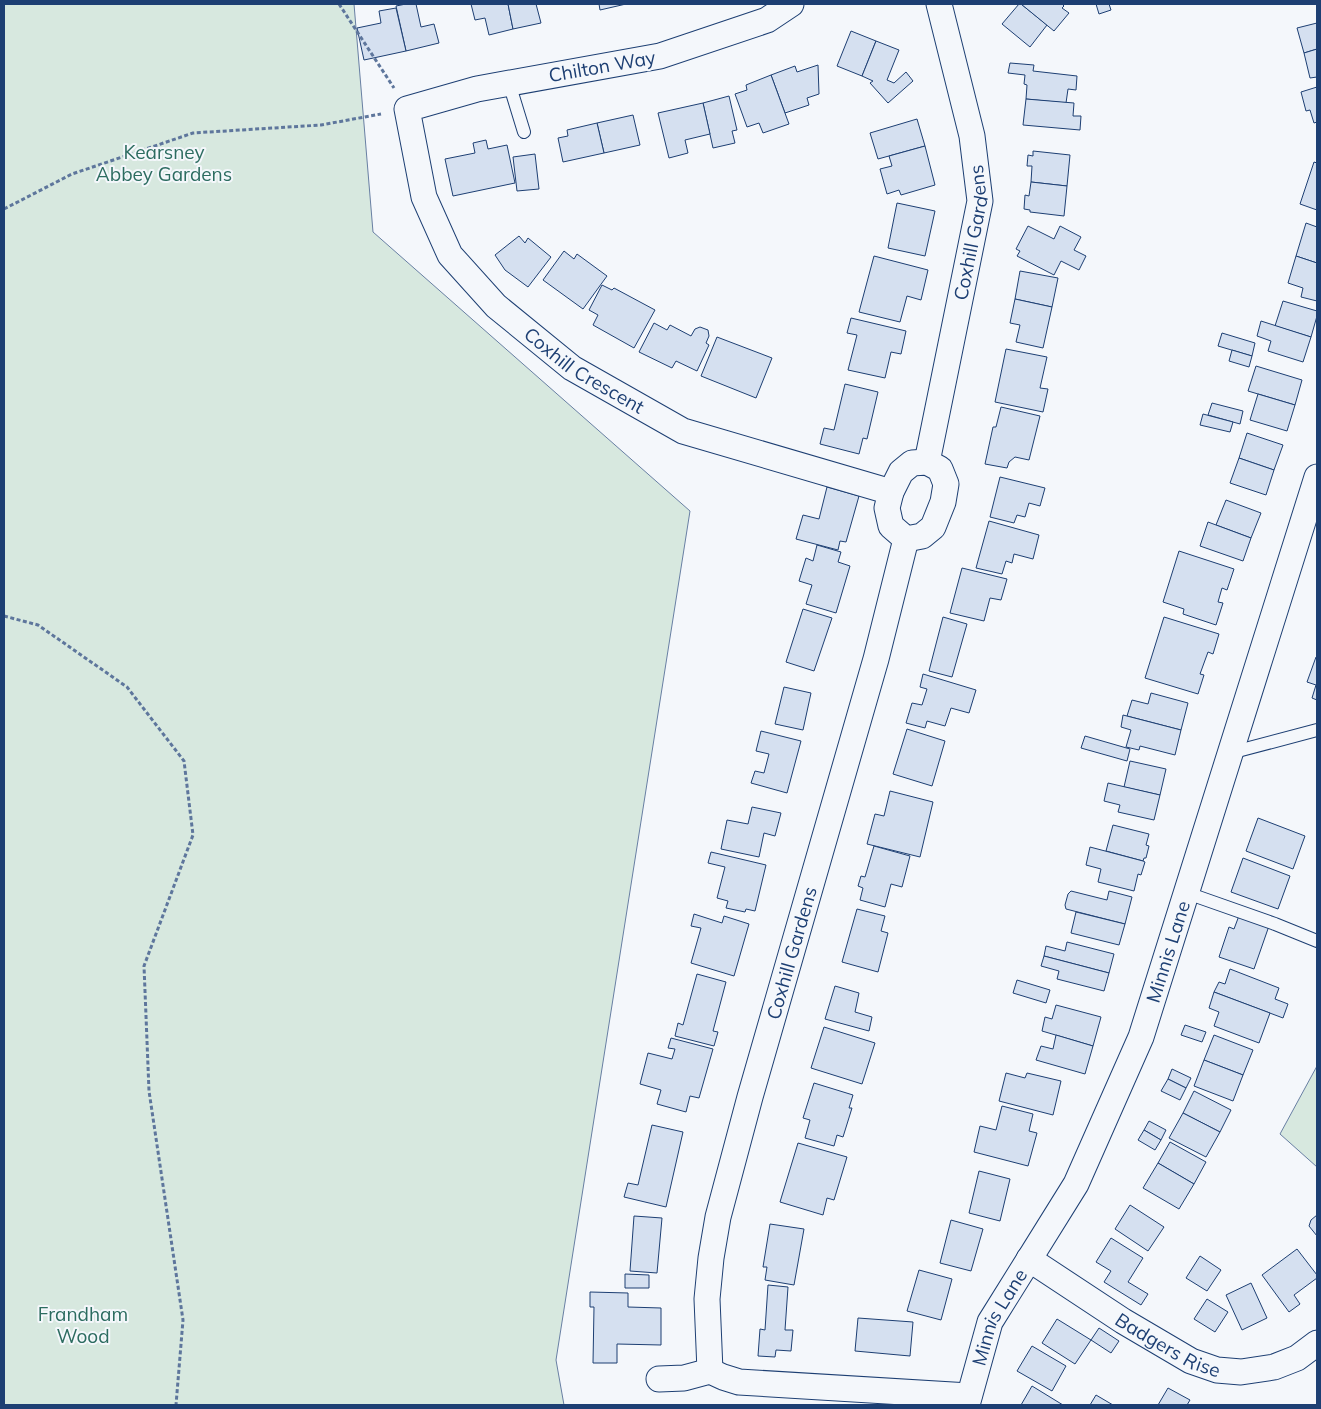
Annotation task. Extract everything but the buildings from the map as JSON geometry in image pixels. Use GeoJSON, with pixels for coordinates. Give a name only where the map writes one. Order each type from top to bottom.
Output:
{"type":"FeatureCollection","features":[{"type":"Feature","properties":{"kind":"street","name":"Chilton Way"},"geometry":{"type":"LineString","coordinates":[[407,109],[477,89],[660,56],[767,20],[791,4]]}},
{"type":"Feature","properties":{"kind":"street","name":"Coxhill Gardens"},"geometry":{"type":"LineString","coordinates":[[926,462],[980,201],[972,136],[939,4]]}},
{"type":"Feature","properties":{"kind":"street","name":"Coxhill Crescent"},"geometry":{"type":"LineString","coordinates":[[407,109],[424,197],[450,255],[496,306],[572,368],[683,431],[891,492]]}},
{"type":"Feature","properties":{"kind":"street"},"geometry":{"type":"LineString","coordinates":[[926,462],[940,468],[946,484],[943,502],[933,527],[922,536],[906,539],[891,526],[887,508],[891,492],[901,472],[912,463],[926,462]]}},
{"type":"Feature","properties":{"kind":"street","name":"Minnis Lane"},"geometry":{"type":"LineString","coordinates":[[968,1401],[990,1322],[1076,1184],[1141,1037],[1316,486]]}},
{"type":"Feature","properties":{"kind":"street","name":"Coxhill Gardens"},"geometry":{"type":"LineString","coordinates":[[710,1371],[707,1299],[710,1258],[718,1218],[750,1097],[876,659],[906,539]]}},
{"type":"Feature","properties":{"kind":"street","name":"Badgers Rise"},"geometry":{"type":"LineString","coordinates":[[1029,1259],[1123,1321],[1191,1361],[1217,1370],[1241,1372],[1274,1368],[1297,1358],[1317,1343]]}},
{"type":"Feature","properties":{"kind":"street"},"geometry":{"type":"LineString","coordinates":[[659,1379],[684,1378],[710,1371],[739,1382],[968,1401]]}},
{"type":"Feature","properties":{"kind":"lane"},"geometry":{"type":"LineString","coordinates":[[508,83],[524,132]]}},
{"type":"Feature","properties":{"kind":"lane"},"geometry":{"type":"LineString","coordinates":[[1230,753],[1317,730]]}},
{"type":"Feature","properties":{"kind":"lane"},"geometry":{"type":"LineString","coordinates":[[1187,893],[1317,940]]}},
{"type":"Feature","properties":{"kind":"path"},"geometry":{"type":"LineString","coordinates":[[4,209],[72,174],[192,133],[322,125],[407,109],[339,4]]}},
{"type":"Feature","properties":{"kind":"path"},"geometry":{"type":"LineString","coordinates":[[4,616],[38,625],[127,687],[184,761],[193,835],[144,966],[149,1091],[183,1320],[176,1405]]}},
{"type":"Feature","properties":{"kind":"green space"},"geometry":{"type":"Polygon","coordinates":[[[4,4],[354,4],[373,232],[690,511],[556,1360],[564,1405],[4,1405],[4,4]]]}},
{"type":"Feature","properties":{"kind":"green space"},"geometry":{"type":"Polygon","coordinates":[[[1317,1066],[1317,1167],[1280,1134],[1317,1066]]]}},
{"type":"Feature","properties":{"kind":"park label","name":"Kearsney Abbey Gardens"},"geometry":{"type":"Point","coordinates":[164,163]}},
{"type":"Feature","properties":{"kind":"park label","name":"Frandham Wood"},"geometry":{"type":"Point","coordinates":[83,1325]}}]}
